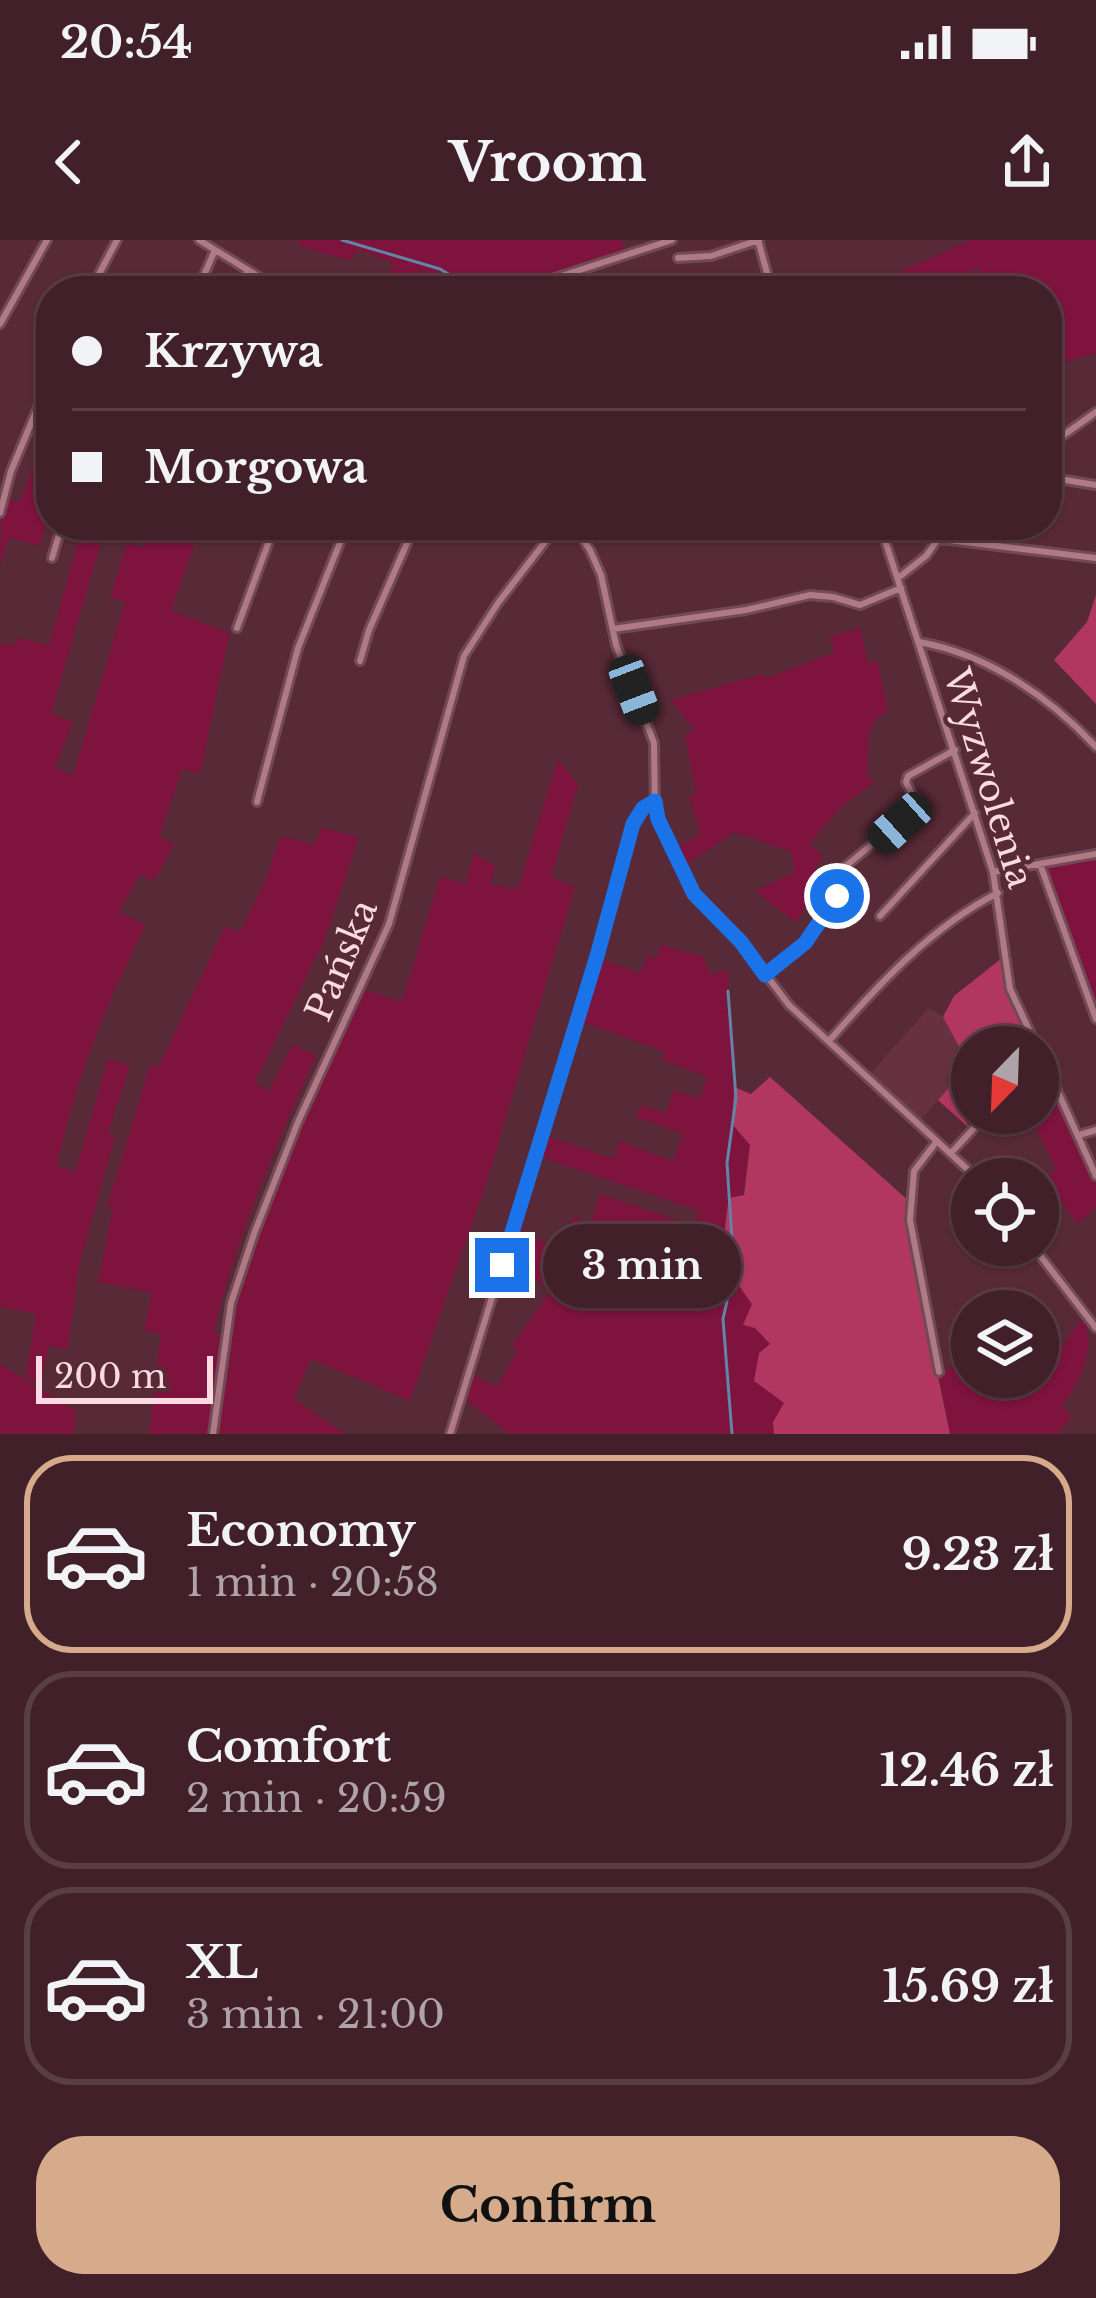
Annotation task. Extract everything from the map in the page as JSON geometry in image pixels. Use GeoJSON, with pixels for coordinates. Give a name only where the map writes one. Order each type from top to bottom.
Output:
{"type":"FeatureCollection","features":[{"type":"Feature","properties":{"kind":"street"},"geometry":{"type":"LineString","coordinates":[[0,324],[47,240]]}},
{"type":"Feature","properties":{"kind":"street"},"geometry":{"type":"LineString","coordinates":[[98,276],[117,240]]}},
{"type":"Feature","properties":{"kind":"street"},"geometry":{"type":"LineString","coordinates":[[199,240],[258,276]]}},
{"type":"Feature","properties":{"kind":"street"},"geometry":{"type":"LineString","coordinates":[[561,276],[672,240]]}},
{"type":"Feature","properties":{"kind":"street"},"geometry":{"type":"LineString","coordinates":[[678,258],[711,256],[758,240],[768,276]]}},
{"type":"Feature","properties":{"kind":"street"},"geometry":{"type":"LineString","coordinates":[[203,276],[214,250]]}},
{"type":"Feature","properties":{"kind":"street"},"geometry":{"type":"LineString","coordinates":[[245,276],[248,270]]}},
{"type":"Feature","properties":{"kind":"street"},"geometry":{"type":"LineString","coordinates":[[0,513],[11,471],[36,412]]}},
{"type":"Feature","properties":{"kind":"street"},"geometry":{"type":"LineString","coordinates":[[1062,436],[1096,412]]}},
{"type":"Feature","properties":{"kind":"street"},"geometry":{"type":"LineString","coordinates":[[1062,479],[1096,485]]}},
{"type":"Feature","properties":{"kind":"street"},"geometry":{"type":"LineString","coordinates":[[52,558],[57,540]]}},
{"type":"Feature","properties":{"kind":"street"},"geometry":{"type":"LineString","coordinates":[[237,628],[269,540]]}},
{"type":"Feature","properties":{"kind":"street"},"geometry":{"type":"LineString","coordinates":[[257,802],[298,648],[341,540]]}},
{"type":"Feature","properties":{"kind":"street"},"geometry":{"type":"LineString","coordinates":[[360,661],[408,540]]}},
{"type":"Feature","properties":{"kind":"street","name":"Pańska"},"geometry":{"type":"LineString","coordinates":[[213,1434],[231,1303],[298,1122],[389,924],[464,656],[545,540]]}},
{"type":"Feature","properties":{"kind":"street"},"geometry":{"type":"LineString","coordinates":[[583,540],[602,575],[612,629],[654,743],[658,819],[694,894],[741,942],[789,1005],[956,1158]]}},
{"type":"Feature","properties":{"kind":"street","name":"Wyzwolenia"},"geometry":{"type":"LineString","coordinates":[[886,540],[994,872],[1010,989],[1028,1026]]}},
{"type":"Feature","properties":{"kind":"street"},"geometry":{"type":"LineString","coordinates":[[898,578],[920,563],[936,540]]}},
{"type":"Feature","properties":{"kind":"street"},"geometry":{"type":"LineString","coordinates":[[945,540],[1096,558]]}},
{"type":"Feature","properties":{"kind":"street"},"geometry":{"type":"LineString","coordinates":[[612,629],[810,596],[860,605],[901,588]]}},
{"type":"Feature","properties":{"kind":"street"},"geometry":{"type":"LineString","coordinates":[[919,642],[1000,671],[1077,727],[1096,747]]}},
{"type":"Feature","properties":{"kind":"street"},"geometry":{"type":"LineString","coordinates":[[765,975],[805,943],[837,896],[846,866],[918,806],[906,782],[908,776],[956,749]]}},
{"type":"Feature","properties":{"kind":"street"},"geometry":{"type":"LineString","coordinates":[[450,1434],[633,824],[643,808],[655,801]]}},
{"type":"Feature","properties":{"kind":"street"},"geometry":{"type":"LineString","coordinates":[[880,916],[975,813]]}},
{"type":"Feature","properties":{"kind":"street"},"geometry":{"type":"LineString","coordinates":[[994,872],[1096,854]]}},
{"type":"Feature","properties":{"kind":"street"},"geometry":{"type":"LineString","coordinates":[[1040,864],[1096,1019]]}},
{"type":"Feature","properties":{"kind":"street"},"geometry":{"type":"LineString","coordinates":[[829,1042],[870,994],[923,946],[998,893]]}},
{"type":"Feature","properties":{"kind":"street","name":"Wyzwolenia"},"geometry":{"type":"LineString","coordinates":[[1059,1090],[1096,1176]]}},
{"type":"Feature","properties":{"kind":"street"},"geometry":{"type":"LineString","coordinates":[[1079,1135],[1096,1130]]}},
{"type":"Feature","properties":{"kind":"street"},"geometry":{"type":"LineString","coordinates":[[951,1153],[968,1134]]}},
{"type":"Feature","properties":{"kind":"street"},"geometry":{"type":"LineString","coordinates":[[937,1141],[914,1171],[910,1220],[940,1372]]}},
{"type":"Feature","properties":{"kind":"street"},"geometry":{"type":"LineString","coordinates":[[1048,1266],[1096,1328]]}},
{"type":"Feature","properties":{"kind":"shaded area"},"geometry":{"type":"Polygon","coordinates":[[[295,240],[621,240],[626,251],[544,276],[389,276],[393,263],[357,249],[352,261],[299,246],[295,240]]]}},
{"type":"Feature","properties":{"kind":"shaded area"},"geometry":{"type":"Polygon","coordinates":[[[971,240],[1096,240],[1096,353],[1066,362],[1062,353],[1062,276],[981,276],[978,268],[960,276],[890,276],[971,240]]]}},
{"type":"Feature","properties":{"kind":"shaded area"},"geometry":{"type":"Polygon","coordinates":[[[36,460],[39,546],[9,537],[0,567],[2,497],[20,502],[36,460]]]}},
{"type":"Feature","properties":{"kind":"shaded area"},"geometry":{"type":"Polygon","coordinates":[[[79,540],[102,540],[51,714],[73,722],[55,768],[73,775],[125,602],[110,597],[127,543],[143,548],[146,540],[196,540],[171,611],[230,633],[200,773],[182,769],[159,837],[174,844],[154,881],[140,875],[119,912],[146,925],[93,1042],[57,1166],[75,1172],[108,1059],[130,1065],[108,1133],[115,1136],[79,1266],[68,1349],[49,1346],[40,1384],[25,1377],[36,1314],[0,1307],[0,648],[2,642],[13,646],[18,638],[49,645],[79,540]]]}},
{"type":"Feature","properties":{"kind":"shaded area"},"geometry":{"type":"Polygon","coordinates":[[[1096,595],[1096,704],[1054,660],[1087,622],[1096,595]]]}},
{"type":"Feature","properties":{"kind":"shaded area"},"geometry":{"type":"Polygon","coordinates":[[[860,628],[868,663],[878,662],[888,711],[874,722],[869,738],[867,775],[874,782],[840,808],[809,844],[822,855],[815,869],[818,885],[796,923],[755,891],[795,872],[791,852],[735,832],[685,865],[677,848],[700,834],[689,796],[696,794],[685,735],[694,729],[671,700],[763,674],[766,678],[834,653],[830,637],[860,628]]]}},
{"type":"Feature","properties":{"kind":"shaded area"},"geometry":{"type":"Polygon","coordinates":[[[558,759],[578,785],[551,877],[575,887],[487,1181],[410,1401],[311,1359],[294,1399],[346,1434],[149,1434],[161,1334],[144,1330],[152,1293],[98,1282],[113,1209],[107,1206],[150,1066],[159,1066],[225,926],[240,932],[281,836],[314,845],[322,828],[359,837],[324,941],[255,1082],[269,1091],[292,1045],[316,1055],[234,1261],[214,1332],[227,1341],[235,1302],[279,1176],[363,990],[402,1001],[440,877],[466,884],[474,853],[496,867],[490,884],[518,889],[558,759]]]}},
{"type":"Feature","properties":{"kind":"shaded area"},"geometry":{"type":"Polygon","coordinates":[[[1096,858],[1096,1013],[1063,937],[1044,866],[1096,858]]]}},
{"type":"Feature","properties":{"kind":"shaded area"},"geometry":{"type":"Polygon","coordinates":[[[661,945],[704,957],[710,975],[727,969],[735,1049],[732,1124],[750,1145],[731,1276],[752,1304],[755,1328],[770,1344],[785,1403],[773,1422],[774,1434],[510,1434],[464,1399],[472,1374],[496,1387],[518,1350],[512,1345],[551,1290],[507,1259],[517,1227],[555,1249],[573,1217],[590,1224],[600,1194],[694,1226],[698,1210],[537,1156],[544,1135],[613,1159],[620,1141],[673,1161],[683,1134],[636,1117],[641,1105],[666,1113],[674,1090],[700,1099],[707,1077],[662,1060],[664,1051],[579,1021],[599,958],[640,973],[647,956],[656,958],[661,945]]]}},
{"type":"Feature","properties":{"kind":"shaded area"},"geometry":{"type":"Polygon","coordinates":[[[1002,958],[1010,997],[1024,1026],[951,1026],[951,1032],[943,1017],[954,996],[1002,958]]]}},
{"type":"Feature","properties":{"kind":"shaded area"},"geometry":{"type":"Polygon","coordinates":[[[929,1008],[943,1017],[951,1032],[951,1085],[921,1119],[870,1074],[929,1008]]]}},
{"type":"Feature","properties":{"kind":"shaded area"},"geometry":{"type":"Polygon","coordinates":[[[770,1077],[910,1202],[909,1236],[950,1434],[774,1434],[773,1422],[784,1403],[754,1381],[759,1353],[770,1344],[755,1328],[743,1325],[752,1304],[729,1266],[725,1242],[729,1198],[744,1195],[750,1145],[732,1124],[734,1087],[751,1094],[770,1077]]]}},
{"type":"Feature","properties":{"kind":"shaded area"},"geometry":{"type":"Polygon","coordinates":[[[951,1085],[951,1112],[938,1100],[951,1085]]]}},
{"type":"Feature","properties":{"kind":"shaded area"},"geometry":{"type":"Polygon","coordinates":[[[1059,1098],[1096,1183],[1096,1208],[1078,1224],[1059,1198],[1059,1158],[1050,1158],[1038,1134],[1059,1134],[1059,1098]]]}},
{"type":"Feature","properties":{"kind":"shaded area"},"geometry":{"type":"Polygon","coordinates":[[[1084,1317],[1088,1353],[1062,1407],[1072,1416],[1058,1434],[950,1434],[939,1377],[951,1366],[951,1398],[1059,1398],[1059,1350],[1084,1317]]]}},
{"type":"Feature","properties":{"kind":"shaded area"},"geometry":{"type":"Polygon","coordinates":[[[0,1364],[76,1411],[74,1434],[0,1434],[0,1364]]]}},
{"type":"Feature","properties":{"kind":"waterway"},"geometry":{"type":"LineString","coordinates":[[342,240],[452,276]]}},
{"type":"Feature","properties":{"kind":"waterway"},"geometry":{"type":"LineString","coordinates":[[728,991],[736,1098],[727,1163],[734,1270],[723,1319],[732,1434]]}},
{"type":"Feature","properties":{"kind":"route"},"geometry":{"type":"LineString","coordinates":[[502,1265],[633,824],[643,808],[655,801],[658,819],[694,894],[741,942],[765,975],[805,943],[837,896]]}}]}
